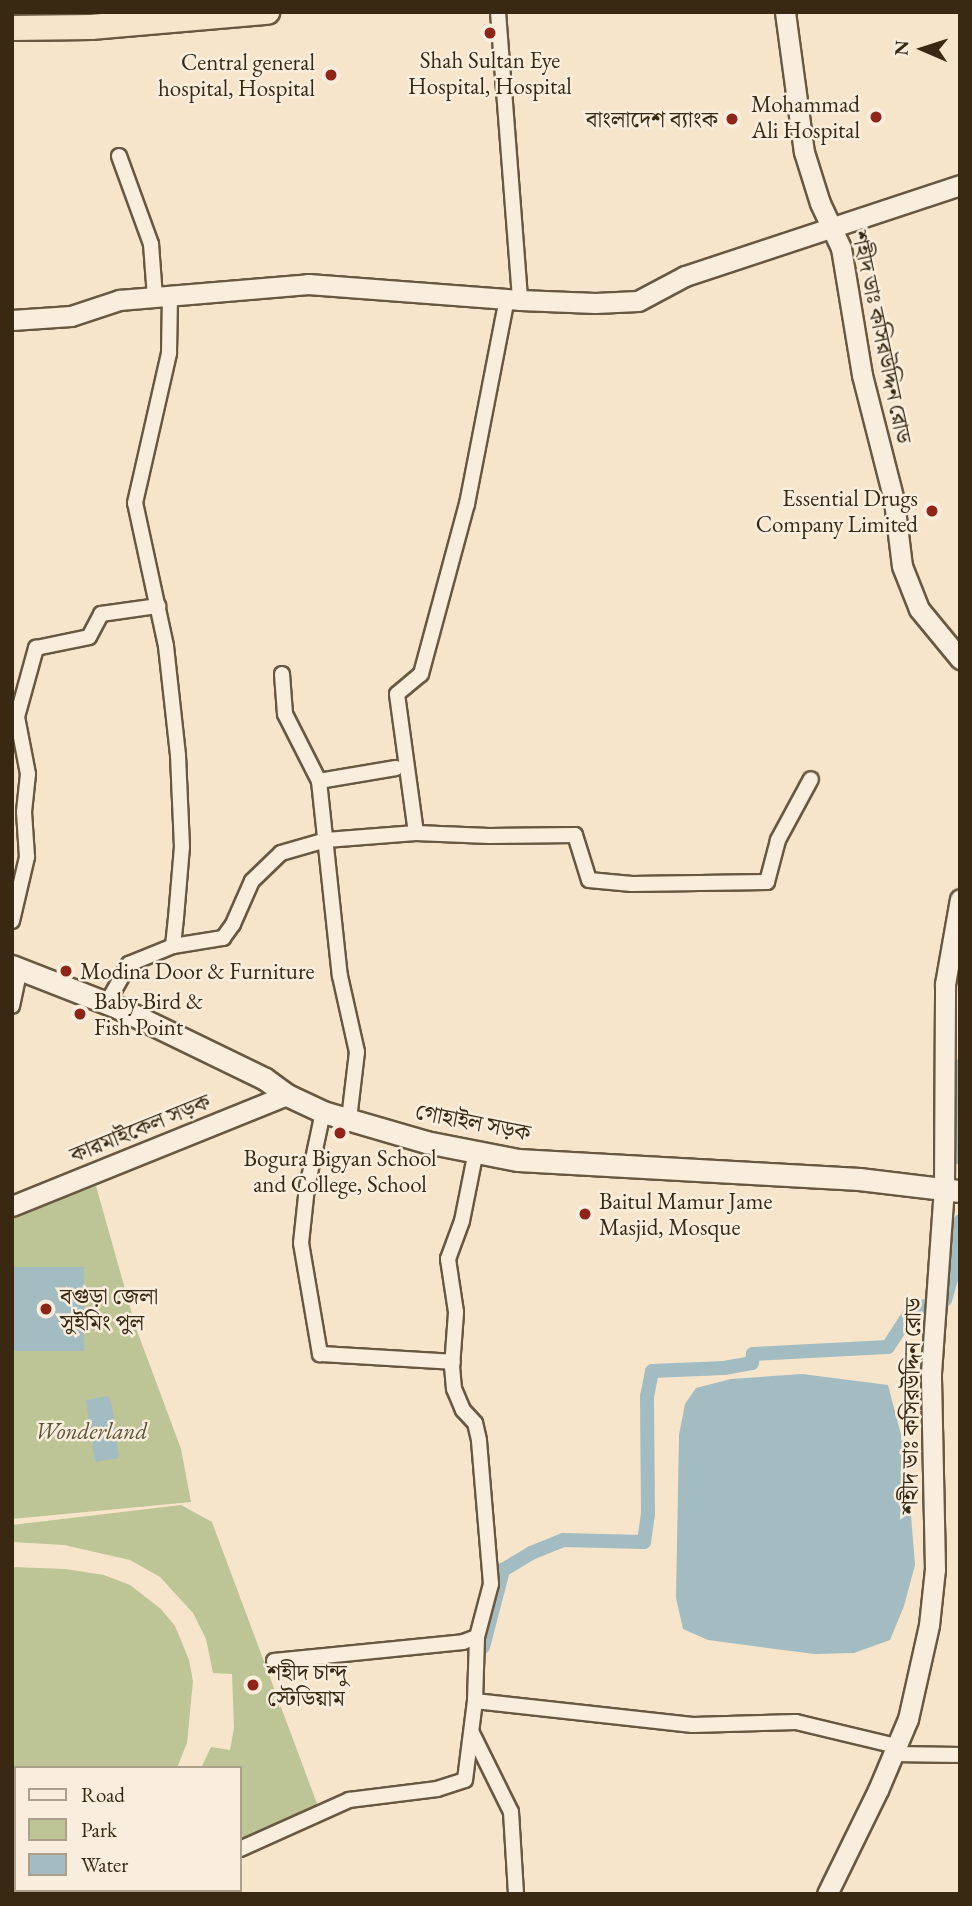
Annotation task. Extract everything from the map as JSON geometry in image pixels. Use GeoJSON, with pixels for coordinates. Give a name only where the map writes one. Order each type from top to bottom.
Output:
{"type":"FeatureCollection","features":[{"type":"Feature","properties":{"kind":"highway"},"geometry":{"type":"LineString","coordinates":[[12,28],[91,27],[267,12]]}},
{"type":"Feature","properties":{"kind":"main road","name":"গোহাইল সড়ক"},"geometry":{"type":"LineString","coordinates":[[16,967],[107,1003],[265,1079],[287,1095],[323,1112],[426,1142],[518,1160],[952,1189]]}},
{"type":"Feature","properties":{"kind":"street"},"geometry":{"type":"LineString","coordinates":[[416,833],[397,694],[421,674],[467,504],[513,300],[498,12]]}},
{"type":"Feature","properties":{"kind":"street","name":"শহীদ ডাঃ কসিরউদ্দিন রোড"},"geometry":{"type":"LineString","coordinates":[[785,12],[804,152],[820,203],[841,248],[864,387],[894,500],[902,566],[919,610],[960,659]]}},
{"type":"Feature","properties":{"kind":"street"},"geometry":{"type":"LineString","coordinates":[[119,156],[150,244],[163,296],[169,353],[135,503],[144,556],[166,646],[182,802],[182,847],[173,946]]}},
{"type":"Feature","properties":{"kind":"street"},"geometry":{"type":"LineString","coordinates":[[12,320],[71,316],[120,300],[308,284],[513,300],[595,303],[638,300],[685,276],[960,185]]}},
{"type":"Feature","properties":{"kind":"street"},"geometry":{"type":"LineString","coordinates":[[12,920],[27,857],[24,812],[28,774],[17,716],[36,648],[89,637],[101,614],[158,606]]}},
{"type":"Feature","properties":{"kind":"street"},"geometry":{"type":"LineString","coordinates":[[282,674],[285,714],[319,781],[340,975],[357,1052],[349,1119]]}},
{"type":"Feature","properties":{"kind":"street"},"geometry":{"type":"LineString","coordinates":[[319,781],[396,768]]}},
{"type":"Feature","properties":{"kind":"street"},"geometry":{"type":"LineString","coordinates":[[107,1003],[130,964],[173,946],[223,938],[233,924],[252,881],[281,853],[327,840],[416,833],[575,835],[589,880],[632,884],[767,882],[778,840],[811,779]]}},
{"type":"Feature","properties":{"kind":"street","name":"শহীদ ডাঃ কসিরউদ্দিন রোড"},"geometry":{"type":"LineString","coordinates":[[827,1894],[908,1719],[929,1625],[935,1569],[932,1345],[936,1294],[952,1189],[945,984],[960,899]]}},
{"type":"Feature","properties":{"kind":"street"},"geometry":{"type":"LineString","coordinates":[[12,1006],[16,967]]}},
{"type":"Feature","properties":{"kind":"street","name":"কারমাইকেল সড়ক"},"geometry":{"type":"LineString","coordinates":[[12,1206],[287,1095]]}},
{"type":"Feature","properties":{"kind":"street"},"geometry":{"type":"LineString","coordinates":[[323,1112],[307,1187],[301,1243],[320,1354],[453,1362]]}},
{"type":"Feature","properties":{"kind":"street"},"geometry":{"type":"LineString","coordinates":[[242,1848],[349,1800],[437,1789],[465,1780],[475,1701],[477,1637],[491,1584],[475,1423],[463,1410],[454,1389],[456,1312],[448,1259],[462,1221],[476,1151]]}},
{"type":"Feature","properties":{"kind":"street"},"geometry":{"type":"LineString","coordinates":[[274,1661],[463,1642],[477,1637]]}},
{"type":"Feature","properties":{"kind":"street"},"geometry":{"type":"LineString","coordinates":[[475,1701],[694,1726],[796,1722],[894,1750],[960,1755]]}},
{"type":"Feature","properties":{"kind":"street"},"geometry":{"type":"LineString","coordinates":[[471,1732],[511,1812],[516,1894]]}},
{"type":"Feature","properties":{"kind":"green space","name":"Wonderland"},"geometry":{"type":"Polygon","coordinates":[[[96,1186],[136,1328],[181,1449],[191,1502],[12,1519],[12,1217],[96,1186]]]}},
{"type":"Feature","properties":{"kind":"green space","name":"শহীদ চান্দু স্টেডিয়াম"},"geometry":{"type":"Polygon","coordinates":[[[181,1505],[212,1522],[319,1809],[242,1844],[242,1766],[202,1766],[211,1747],[230,1750],[234,1728],[232,1674],[213,1673],[206,1639],[193,1613],[160,1577],[130,1560],[64,1545],[12,1542],[12,1525],[181,1505]]]}},
{"type":"Feature","properties":{"kind":"green space"},"geometry":{"type":"Polygon","coordinates":[[[12,1567],[65,1569],[104,1575],[130,1585],[161,1609],[175,1626],[189,1660],[193,1681],[187,1743],[178,1766],[14,1766],[12,1834],[12,1567]]]}},
{"type":"Feature","properties":{"kind":"green space"},"geometry":{"type":"Polygon","coordinates":[[[12,1859],[14,1892],[131,1892],[127,1894],[12,1894],[12,1859]]]}},
{"type":"Feature","properties":{"kind":"water","name":"বগুড়া জেলা সুইমিং পুল"},"geometry":{"type":"Polygon","coordinates":[[[12,1267],[84,1267],[84,1351],[12,1351],[12,1267]]]}},
{"type":"Feature","properties":{"kind":"water"},"geometry":{"type":"Polygon","coordinates":[[[802,1374],[888,1385],[906,1454],[915,1565],[904,1606],[890,1640],[854,1653],[814,1654],[708,1640],[683,1629],[676,1598],[679,1435],[685,1404],[696,1388],[731,1379],[802,1374]]]}},
{"type":"Feature","properties":{"kind":"water"},"geometry":{"type":"Polygon","coordinates":[[[108,1396],[112,1406],[119,1458],[95,1462],[86,1400],[108,1396]]]}},
{"type":"Feature","properties":{"kind":"waterway"},"geometry":{"type":"LineString","coordinates":[[960,1066],[956,1124],[960,1158]]}},
{"type":"Feature","properties":{"kind":"waterway"},"geometry":{"type":"LineString","coordinates":[[483,1647],[503,1570],[531,1553],[563,1540],[644,1542],[648,1514],[647,1397],[652,1371],[724,1368],[752,1363],[753,1354],[888,1347],[912,1310],[945,1300],[955,1265],[960,1221]]}},
{"type":"Feature","properties":{"kind":"place","name":"Shah Sultan Eye Hospital, Hospital"},"geometry":{"type":"Point","coordinates":[490,33]}},
{"type":"Feature","properties":{"kind":"place","name":"Central general hospital, Hospital"},"geometry":{"type":"Point","coordinates":[331,75]}},
{"type":"Feature","properties":{"kind":"place","name":"Mohammad Ali Hospital"},"geometry":{"type":"Point","coordinates":[876,117]}},
{"type":"Feature","properties":{"kind":"place","name":"বাংলাদেশ ব্যাংক"},"geometry":{"type":"Point","coordinates":[732,119]}},
{"type":"Feature","properties":{"kind":"place","name":"Essential Drugs Company Limited"},"geometry":{"type":"Point","coordinates":[932,511]}},
{"type":"Feature","properties":{"kind":"place","name":"Modina Door & Furniture"},"geometry":{"type":"Point","coordinates":[66,971]}},
{"type":"Feature","properties":{"kind":"place","name":"Baby Bird & Fish Point"},"geometry":{"type":"Point","coordinates":[80,1014]}},
{"type":"Feature","properties":{"kind":"place","name":"Bogura Bigyan School and College, School"},"geometry":{"type":"Point","coordinates":[340,1133]}},
{"type":"Feature","properties":{"kind":"place","name":"Baitul Mamur Jame Masjid, Mosque"},"geometry":{"type":"Point","coordinates":[585,1214]}},
{"type":"Feature","properties":{"kind":"place","name":"বগুড়া জেলা সুইমিং পুল"},"geometry":{"type":"Point","coordinates":[46,1309]}},
{"type":"Feature","properties":{"kind":"place","name":"শহীদ চান্দু স্টেডিয়াম"},"geometry":{"type":"Point","coordinates":[253,1685]}}]}
